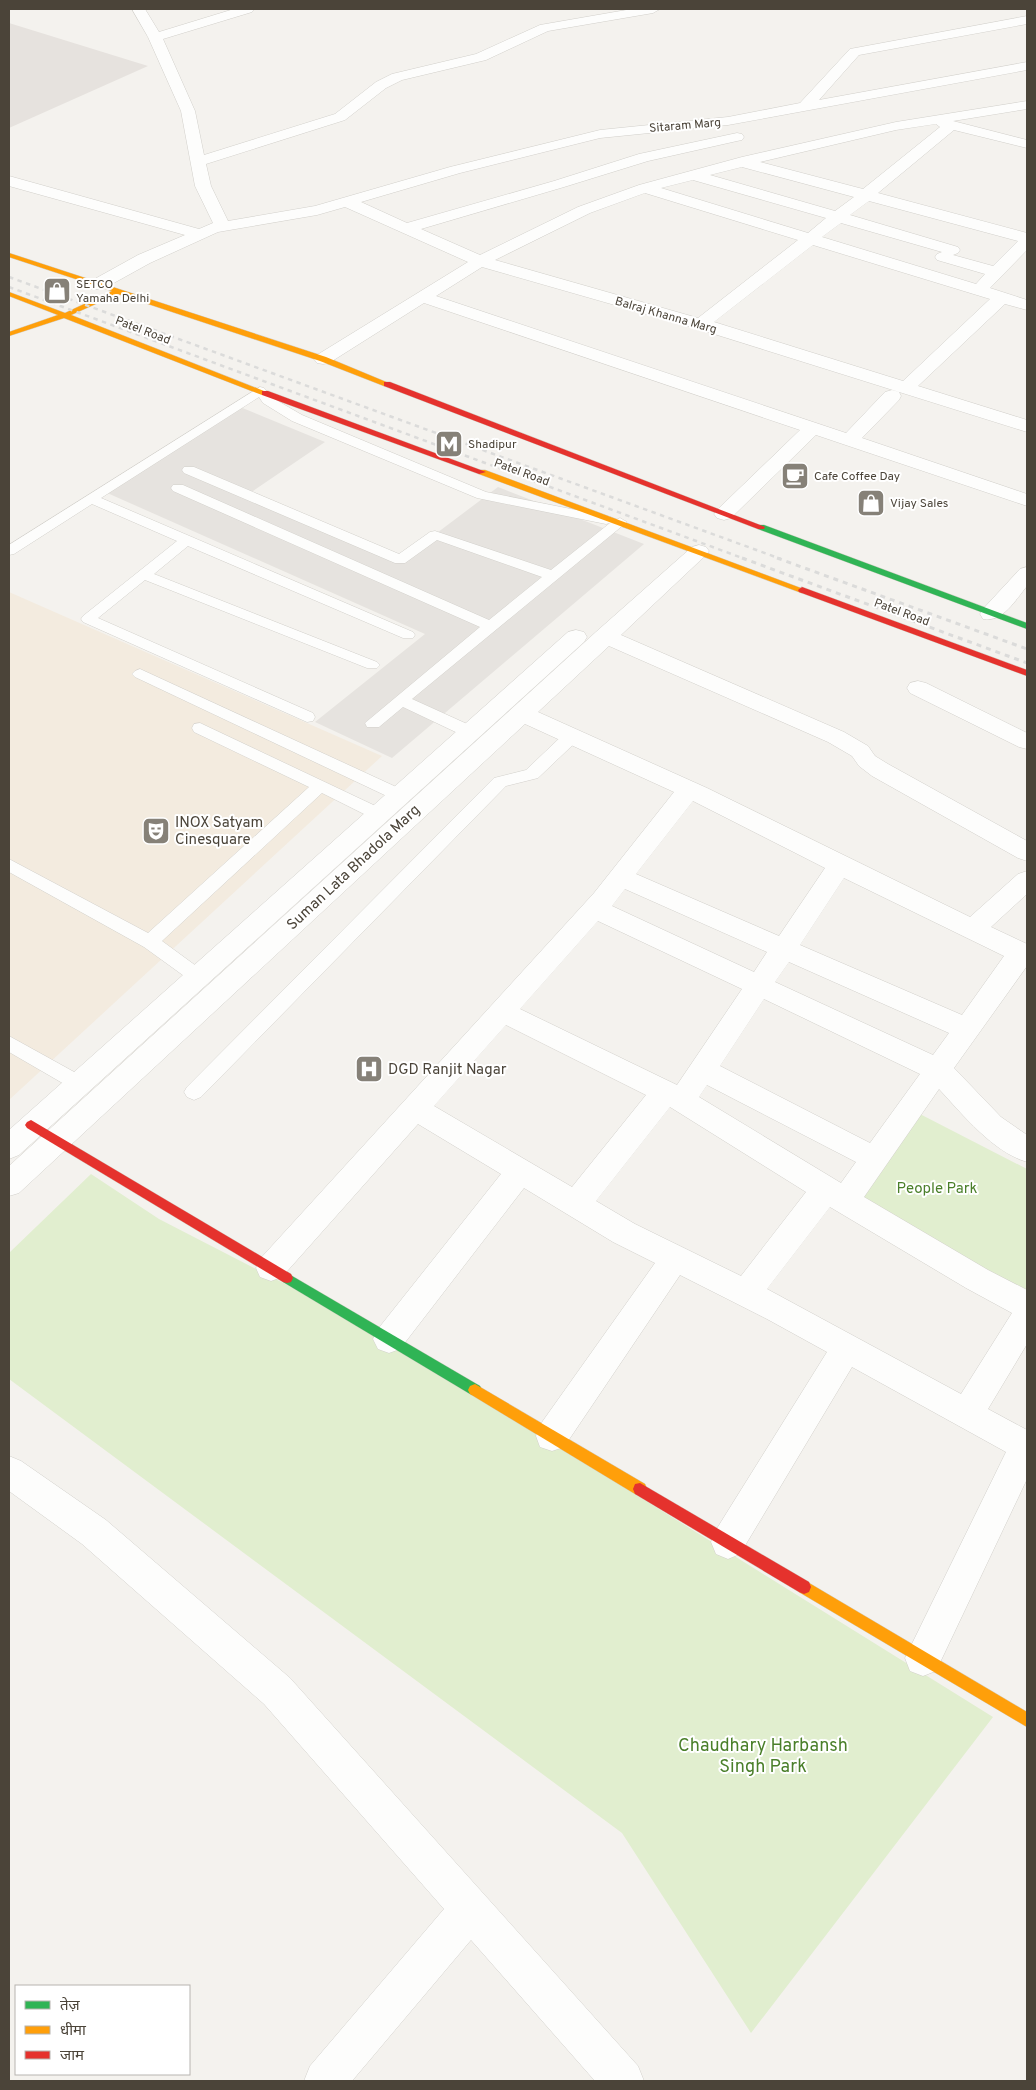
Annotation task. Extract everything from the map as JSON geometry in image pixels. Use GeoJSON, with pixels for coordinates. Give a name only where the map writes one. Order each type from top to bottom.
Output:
{"type":"FeatureCollection","features":[{"type":"Feature","properties":{"kind":"main road","name":"Patel Road"},"geometry":{"type":"LineString","coordinates":[[9,255],[323,359],[724,514],[1027,626]]}},
{"type":"Feature","properties":{"kind":"main road"},"geometry":{"type":"LineString","coordinates":[[81,291],[97,285]]}},
{"type":"Feature","properties":{"kind":"main road"},"geometry":{"type":"LineString","coordinates":[[9,334],[66,315],[116,292]]}},
{"type":"Feature","properties":{"kind":"main road","name":"Patel Road"},"geometry":{"type":"LineString","coordinates":[[9,294],[260,391],[690,547],[1027,673]]}},
{"type":"Feature","properties":{"kind":"main road"},"geometry":{"type":"LineString","coordinates":[[24,311],[56,300]]}},
{"type":"Feature","properties":{"kind":"main road"},"geometry":{"type":"LineString","coordinates":[[31,1125],[1027,1720]]}},
{"type":"Feature","properties":{"kind":"street"},"geometry":{"type":"LineString","coordinates":[[139,9],[155,37],[188,111],[203,186],[222,226]]}},
{"type":"Feature","properties":{"kind":"street"},"geometry":{"type":"LineString","coordinates":[[155,37],[247,9]]}},
{"type":"Feature","properties":{"kind":"street"},"geometry":{"type":"LineString","coordinates":[[198,162],[340,118],[381,85],[397,77],[481,57],[545,28],[616,12],[653,9]]}},
{"type":"Feature","properties":{"kind":"street"},"geometry":{"type":"LineString","coordinates":[[805,107],[856,52],[1027,20]]}},
{"type":"Feature","properties":{"kind":"street","name":"Sitaram Marg"},"geometry":{"type":"LineString","coordinates":[[97,285],[144,259],[199,234],[222,226],[316,210],[455,170],[600,134],[728,122],[1027,66]]}},
{"type":"Feature","properties":{"kind":"street"},"geometry":{"type":"LineString","coordinates":[[323,359],[480,261],[584,210],[644,188],[742,162],[896,126],[1027,105]]}},
{"type":"Feature","properties":{"kind":"street"},"geometry":{"type":"LineString","coordinates":[[934,120],[1027,144]]}},
{"type":"Feature","properties":{"kind":"street"},"geometry":{"type":"LineString","coordinates":[[701,324],[866,195],[951,125]]}},
{"type":"Feature","properties":{"kind":"street"},"geometry":{"type":"LineString","coordinates":[[406,228],[559,184],[644,157],[748,135]]}},
{"type":"Feature","properties":{"kind":"street"},"geometry":{"type":"LineString","coordinates":[[781,141],[796,150]]}},
{"type":"Feature","properties":{"kind":"street"},"geometry":{"type":"LineString","coordinates":[[742,162],[1027,239],[979,290]]}},
{"type":"Feature","properties":{"kind":"street"},"geometry":{"type":"LineString","coordinates":[[760,195],[789,174]]}},
{"type":"Feature","properties":{"kind":"street"},"geometry":{"type":"LineString","coordinates":[[693,175],[955,249],[996,272]]}},
{"type":"Feature","properties":{"kind":"street"},"geometry":{"type":"LineString","coordinates":[[9,181],[199,234]]}},
{"type":"Feature","properties":{"kind":"street"},"geometry":{"type":"LineString","coordinates":[[644,188],[1027,304]]}},
{"type":"Feature","properties":{"kind":"street","name":"Balraj Khanna Marg"},"geometry":{"type":"LineString","coordinates":[[348,202],[480,261],[701,324],[899,392],[1027,426]]}},
{"type":"Feature","properties":{"kind":"street"},"geometry":{"type":"LineString","coordinates":[[924,273],[955,249],[977,224]]}},
{"type":"Feature","properties":{"kind":"street"},"geometry":{"type":"LineString","coordinates":[[993,253],[1010,258]]}},
{"type":"Feature","properties":{"kind":"street"},"geometry":{"type":"LineString","coordinates":[[422,297],[1027,500]]}},
{"type":"Feature","properties":{"kind":"street"},"geometry":{"type":"LineString","coordinates":[[850,440],[1002,297]]}},
{"type":"Feature","properties":{"kind":"street"},"geometry":{"type":"LineString","coordinates":[[724,514],[814,427]]}},
{"type":"Feature","properties":{"kind":"street","name":"Suman Lata Bhadola Marg"},"geometry":{"type":"LineString","coordinates":[[9,1184],[605,636],[690,547]]}},
{"type":"Feature","properties":{"kind":"street","name":"Suman Lata Bhadola Marg"},"geometry":{"type":"LineString","coordinates":[[9,1147],[31,1125],[470,732],[690,547]]}},
{"type":"Feature","properties":{"kind":"street"},"geometry":{"type":"LineString","coordinates":[[991,614],[1027,573]]}},
{"type":"Feature","properties":{"kind":"street"},"geometry":{"type":"LineString","coordinates":[[605,636],[836,737],[860,751],[867,760],[880,770],[1027,852]]}},
{"type":"Feature","properties":{"kind":"street"},"geometry":{"type":"LineString","coordinates":[[918,688],[1027,742]]}},
{"type":"Feature","properties":{"kind":"street"},"geometry":{"type":"LineString","coordinates":[[521,713],[689,790],[1024,954],[967,1029],[876,1159],[835,1195],[746,1293]]}},
{"type":"Feature","properties":{"kind":"street"},"geometry":{"type":"LineString","coordinates":[[271,1268],[594,908],[689,790]]}},
{"type":"Feature","properties":{"kind":"street"},"geometry":{"type":"LineString","coordinates":[[576,1204],[674,1096],[702,1070],[840,864]]}},
{"type":"Feature","properties":{"kind":"street"},"geometry":{"type":"LineString","coordinates":[[620,877],[967,1029]]}},
{"type":"Feature","properties":{"kind":"street"},"geometry":{"type":"LineString","coordinates":[[974,930],[1027,880]]}},
{"type":"Feature","properties":{"kind":"street"},"geometry":{"type":"LineString","coordinates":[[594,908],[938,1070],[991,1125],[1023,1141]]}},
{"type":"Feature","properties":{"kind":"street"},"geometry":{"type":"LineString","coordinates":[[501,1011],[674,1096],[835,1195],[977,1279],[1027,1305]]}},
{"type":"Feature","properties":{"kind":"street"},"geometry":{"type":"LineString","coordinates":[[702,1070],[876,1159]]}},
{"type":"Feature","properties":{"kind":"street"},"geometry":{"type":"LineString","coordinates":[[414,1108],[624,1233],[746,1293],[1027,1447],[923,1658]]}},
{"type":"Feature","properties":{"kind":"street"},"geometry":{"type":"LineString","coordinates":[[389,1339],[521,1172]]}},
{"type":"Feature","properties":{"kind":"street"},"geometry":{"type":"LineString","coordinates":[[552,1436],[675,1258]]}},
{"type":"Feature","properties":{"kind":"street"},"geometry":{"type":"LineString","coordinates":[[967,1414],[1027,1316]]}},
{"type":"Feature","properties":{"kind":"street"},"geometry":{"type":"LineString","coordinates":[[728,1542],[848,1348]]}},
{"type":"Feature","properties":{"kind":"street"},"geometry":{"type":"LineString","coordinates":[[9,1472],[94,1532],[277,1691],[623,2081]]}},
{"type":"Feature","properties":{"kind":"street"},"geometry":{"type":"LineString","coordinates":[[325,2081],[470,1910]]}},
{"type":"Feature","properties":{"kind":"lane"},"geometry":{"type":"LineString","coordinates":[[9,551],[260,391],[267,400],[298,418],[482,495],[620,522]]}},
{"type":"Feature","properties":{"kind":"lane"},"geometry":{"type":"LineString","coordinates":[[189,470],[400,560],[435,535],[553,576]]}},
{"type":"Feature","properties":{"kind":"lane"},"geometry":{"type":"LineString","coordinates":[[178,488],[490,626]]}},
{"type":"Feature","properties":{"kind":"lane"},"geometry":{"type":"LineString","coordinates":[[92,499],[408,635]]}},
{"type":"Feature","properties":{"kind":"lane"},"geometry":{"type":"LineString","coordinates":[[373,723],[620,522]]}},
{"type":"Feature","properties":{"kind":"lane"},"geometry":{"type":"LineString","coordinates":[[187,540],[88,619],[307,717]]}},
{"type":"Feature","properties":{"kind":"lane"},"geometry":{"type":"LineString","coordinates":[[144,575],[372,665]]}},
{"type":"Feature","properties":{"kind":"lane"},"geometry":{"type":"LineString","coordinates":[[140,674],[399,795]]}},
{"type":"Feature","properties":{"kind":"lane"},"geometry":{"type":"LineString","coordinates":[[402,700],[470,732]]}},
{"type":"Feature","properties":{"kind":"lane"},"geometry":{"type":"LineString","coordinates":[[200,728],[378,814]]}},
{"type":"Feature","properties":{"kind":"lane"},"geometry":{"type":"LineString","coordinates":[[194,1092],[500,782],[532,774],[572,736]]}},
{"type":"Feature","properties":{"kind":"lane"},"geometry":{"type":"LineString","coordinates":[[150,942],[320,786]]}},
{"type":"Feature","properties":{"kind":"lane"},"geometry":{"type":"LineString","coordinates":[[9,866],[150,942],[197,976]]}},
{"type":"Feature","properties":{"kind":"lane"},"geometry":{"type":"LineString","coordinates":[[9,1043],[78,1083]]}},
{"type":"Feature","properties":{"kind":"shaded area"},"geometry":{"type":"Polygon","coordinates":[[[9,23],[148,66],[9,128],[9,23]]]}},
{"type":"Feature","properties":{"kind":"shaded area"},"geometry":{"type":"Polygon","coordinates":[[[240,407],[325,442],[250,493],[405,557],[498,487],[644,544],[392,758],[315,722],[425,634],[105,492],[240,407]]]}},
{"type":"Feature","properties":{"kind":"shaded area"},"geometry":{"type":"Polygon","coordinates":[[[9,592],[382,756],[9,1100],[9,592]]]}},
{"type":"Feature","properties":{"kind":"green space","name":"People Park"},"geometry":{"type":"Polygon","coordinates":[[[916,1112],[1027,1169],[1027,1295],[850,1209],[916,1112]]]}},
{"type":"Feature","properties":{"kind":"green space","name":"Chaudhary Harbansh Singh Park"},"geometry":{"type":"Polygon","coordinates":[[[91,1174],[159,1219],[357,1321],[993,1717],[751,2033],[622,1833],[9,1379],[9,1253],[91,1174]]]}},
{"type":"Feature","properties":{"kind":"railway"},"geometry":{"type":"LineString","coordinates":[[9,277],[781,559]]}},
{"type":"Feature","properties":{"kind":"railway"},"geometry":{"type":"LineString","coordinates":[[9,287],[745,559]]}},
{"type":"Feature","properties":{"kind":"railway"},"geometry":{"type":"LineString","coordinates":[[742,558],[1027,663]]}},
{"type":"Feature","properties":{"kind":"railway"},"geometry":{"type":"LineString","coordinates":[[777,558],[1027,649]]}},
{"type":"Feature","properties":{"kind":"traffic: fast"},"geometry":{"type":"LineString","coordinates":[[761,527],[1027,626]]}},
{"type":"Feature","properties":{"kind":"traffic: fast"},"geometry":{"type":"LineString","coordinates":[[287,1278],[475,1390]]}},
{"type":"Feature","properties":{"kind":"traffic: slow"},"geometry":{"type":"LineString","coordinates":[[9,255],[323,359],[387,384]]}},
{"type":"Feature","properties":{"kind":"traffic: slow"},"geometry":{"type":"LineString","coordinates":[[9,334],[66,315],[116,292]]}},
{"type":"Feature","properties":{"kind":"traffic: slow"},"geometry":{"type":"LineString","coordinates":[[9,294],[265,393]]}},
{"type":"Feature","properties":{"kind":"traffic: slow"},"geometry":{"type":"LineString","coordinates":[[482,472],[802,590]]}},
{"type":"Feature","properties":{"kind":"traffic: slow"},"geometry":{"type":"LineString","coordinates":[[475,1390],[640,1489]]}},
{"type":"Feature","properties":{"kind":"traffic: slow"},"geometry":{"type":"LineString","coordinates":[[804,1587],[1027,1720]]}},
{"type":"Feature","properties":{"kind":"traffic: jam"},"geometry":{"type":"LineString","coordinates":[[387,384],[761,527]]}},
{"type":"Feature","properties":{"kind":"traffic: jam"},"geometry":{"type":"LineString","coordinates":[[265,393],[482,472]]}},
{"type":"Feature","properties":{"kind":"traffic: jam"},"geometry":{"type":"LineString","coordinates":[[802,590],[1027,673]]}},
{"type":"Feature","properties":{"kind":"traffic: jam"},"geometry":{"type":"LineString","coordinates":[[31,1125],[287,1278]]}},
{"type":"Feature","properties":{"kind":"traffic: jam"},"geometry":{"type":"LineString","coordinates":[[640,1489],[804,1587]]}},
{"type":"Feature","properties":{"kind":"place","name":"SETCO Yamaha Delhi"},"geometry":{"type":"Point","coordinates":[57,291]}},
{"type":"Feature","properties":{"kind":"place","name":"Shadipur"},"geometry":{"type":"Point","coordinates":[449,444]}},
{"type":"Feature","properties":{"kind":"place","name":"Cafe Coffee Day"},"geometry":{"type":"Point","coordinates":[795,476]}},
{"type":"Feature","properties":{"kind":"place","name":"Vijay Sales"},"geometry":{"type":"Point","coordinates":[871,503]}},
{"type":"Feature","properties":{"kind":"place","name":"INOX Satyam Cinesquare"},"geometry":{"type":"Point","coordinates":[156,831]}},
{"type":"Feature","properties":{"kind":"place","name":"DGD Ranjit Nagar"},"geometry":{"type":"Point","coordinates":[369,1069]}}]}
